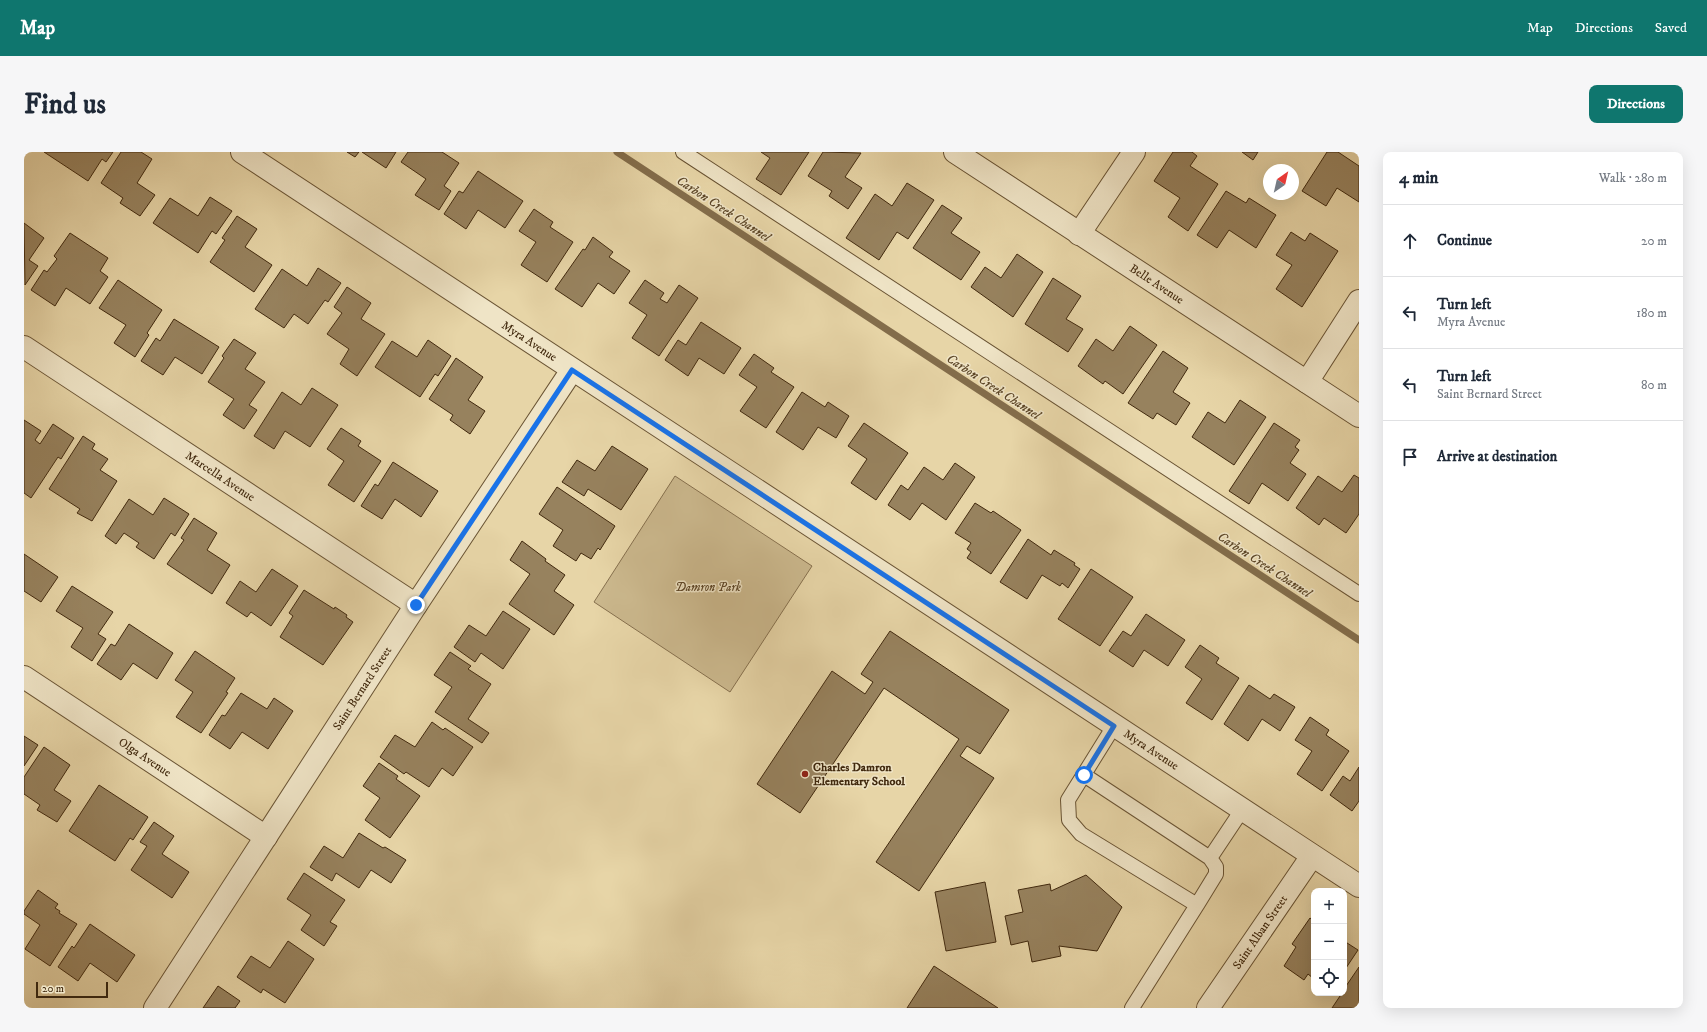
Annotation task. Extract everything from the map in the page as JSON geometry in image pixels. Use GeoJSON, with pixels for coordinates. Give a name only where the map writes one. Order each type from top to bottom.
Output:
{"type":"FeatureCollection","features":[{"type":"Feature","properties":{"kind":"street","name":"Myra Avenue"},"geometry":{"type":"LineString","coordinates":[[242,152],[1359,886]]}},
{"type":"Feature","properties":{"kind":"street","name":"Belle Avenue"},"geometry":{"type":"LineString","coordinates":[[955,152],[1359,416]]}},
{"type":"Feature","properties":{"kind":"street"},"geometry":{"type":"LineString","coordinates":[[1079,234],[1134,152]]}},
{"type":"Feature","properties":{"kind":"street"},"geometry":{"type":"LineString","coordinates":[[1307,382],[1359,301]]}},
{"type":"Feature","properties":{"kind":"street","name":"Marcella Avenue"},"geometry":{"type":"LineString","coordinates":[[24,347],[416,605]]}},
{"type":"Feature","properties":{"kind":"street","name":"Saint Bernard Street"},"geometry":{"type":"LineString","coordinates":[[155,1008],[416,605],[572,370]]}},
{"type":"Feature","properties":{"kind":"street","name":"Olga Avenue"},"geometry":{"type":"LineString","coordinates":[[24,677],[266,837]]}},
{"type":"Feature","properties":{"kind":"street","name":"Saint Alban Street"},"geometry":{"type":"LineString","coordinates":[[1208,1008],[1312,856]]}},
{"type":"Feature","properties":{"kind":"lane"},"geometry":{"type":"LineString","coordinates":[[683,152],[1359,594]]}},
{"type":"Feature","properties":{"kind":"lane"},"geometry":{"type":"LineString","coordinates":[[1114,726],[1068,800],[1069,820],[1081,834],[1197,905]]}},
{"type":"Feature","properties":{"kind":"lane"},"geometry":{"type":"LineString","coordinates":[[1084,775],[1210,858],[1216,867],[1216,874],[1132,1008]]}},
{"type":"Feature","properties":{"kind":"lane"},"geometry":{"type":"LineString","coordinates":[[1210,858],[1242,810]]}},
{"type":"Feature","properties":{"kind":"green space","name":"Damron Park"},"geometry":{"type":"Polygon","coordinates":[[[675,476],[812,566],[730,692],[594,602],[675,476]]]}},
{"type":"Feature","properties":{"kind":"building"},"geometry":{"type":"Polygon","coordinates":[[[44,152],[113,152],[106,162],[102,159],[88,181],[44,152]]]}},
{"type":"Feature","properties":{"kind":"building"},"geometry":{"type":"Polygon","coordinates":[[[121,152],[141,152],[152,159],[137,183],[155,195],[140,216],[120,203],[123,198],[101,183],[121,152]]]}},
{"type":"Feature","properties":{"kind":"building"},"geometry":{"type":"Polygon","coordinates":[[[347,152],[359,152],[355,157],[347,152]]]}},
{"type":"Feature","properties":{"kind":"building"},"geometry":{"type":"Polygon","coordinates":[[[362,152],[396,152],[386,168],[362,152]]]}},
{"type":"Feature","properties":{"kind":"building"},"geometry":{"type":"Polygon","coordinates":[[[408,152],[442,152],[459,163],[444,186],[451,191],[439,210],[415,195],[426,179],[401,162],[408,152]]]}},
{"type":"Feature","properties":{"kind":"building"},"geometry":{"type":"Polygon","coordinates":[[[761,152],[809,152],[781,195],[756,179],[770,158],[761,152]]]}},
{"type":"Feature","properties":{"kind":"building"},"geometry":{"type":"Polygon","coordinates":[[[823,152],[861,153],[845,177],[862,188],[848,209],[829,196],[832,191],[808,176],[823,152]]]}},
{"type":"Feature","properties":{"kind":"building"},"geometry":{"type":"Polygon","coordinates":[[[1173,152],[1192,152],[1197,156],[1190,166],[1218,184],[1188,231],[1168,217],[1180,198],[1154,181],[1173,152]]]}},
{"type":"Feature","properties":{"kind":"building"},"geometry":{"type":"Polygon","coordinates":[[[1242,152],[1258,152],[1253,160],[1242,152]]]}},
{"type":"Feature","properties":{"kind":"building"},"geometry":{"type":"Polygon","coordinates":[[[1327,152],[1338,152],[1359,166],[1359,202],[1337,188],[1326,206],[1302,191],[1327,152]]]}},
{"type":"Feature","properties":{"kind":"building"},"geometry":{"type":"Polygon","coordinates":[[[478,171],[523,201],[505,228],[478,210],[466,229],[444,214],[459,191],[463,193],[478,171]]]}},
{"type":"Feature","properties":{"kind":"building"},"geometry":{"type":"Polygon","coordinates":[[[907,183],[934,200],[908,239],[897,232],[879,260],[846,238],[875,194],[892,206],[907,183]]]}},
{"type":"Feature","properties":{"kind":"building"},"geometry":{"type":"Polygon","coordinates":[[[1226,191],[1246,203],[1249,198],[1276,215],[1256,248],[1229,230],[1217,248],[1197,235],[1226,191]]]}},
{"type":"Feature","properties":{"kind":"building"},"geometry":{"type":"Polygon","coordinates":[[[210,197],[232,211],[216,234],[212,231],[198,253],[153,223],[170,198],[198,216],[210,197]]]}},
{"type":"Feature","properties":{"kind":"building"},"geometry":{"type":"Polygon","coordinates":[[[942,205],[962,218],[951,233],[980,252],[961,280],[913,248],[942,205]]]}},
{"type":"Feature","properties":{"kind":"building"},"geometry":{"type":"Polygon","coordinates":[[[534,209],[553,222],[550,227],[573,242],[547,282],[521,265],[536,242],[519,231],[534,209]]]}},
{"type":"Feature","properties":{"kind":"building"},"geometry":{"type":"Polygon","coordinates":[[[237,216],[257,229],[245,247],[272,265],[254,292],[210,262],[225,240],[222,238],[237,216]]]}},
{"type":"Feature","properties":{"kind":"building"},"geometry":{"type":"Polygon","coordinates":[[[24,223],[44,238],[29,260],[38,266],[25,285],[24,223]]]}},
{"type":"Feature","properties":{"kind":"building"},"geometry":{"type":"Polygon","coordinates":[[[1291,232],[1305,241],[1310,233],[1338,251],[1302,307],[1276,289],[1292,265],[1276,255],[1291,232]]]}},
{"type":"Feature","properties":{"kind":"building"},"geometry":{"type":"Polygon","coordinates":[[[70,233],[108,258],[100,271],[108,277],[90,304],[66,288],[55,306],[31,290],[44,270],[47,272],[57,259],[54,256],[70,233]]]}},
{"type":"Feature","properties":{"kind":"building"},"geometry":{"type":"Polygon","coordinates":[[[593,237],[613,252],[609,257],[630,271],[614,294],[598,283],[582,307],[555,289],[583,249],[585,250],[593,237]]]}},
{"type":"Feature","properties":{"kind":"building"},"geometry":{"type":"Polygon","coordinates":[[[1017,254],[1043,272],[1013,317],[971,287],[985,267],[1001,278],[1017,254]]]}},
{"type":"Feature","properties":{"kind":"building"},"geometry":{"type":"Polygon","coordinates":[[[318,268],[341,283],[328,302],[325,300],[308,324],[294,314],[284,328],[255,309],[282,269],[307,286],[318,268]]]}},
{"type":"Feature","properties":{"kind":"building"},"geometry":{"type":"Polygon","coordinates":[[[1053,278],[1081,296],[1066,319],[1083,329],[1068,352],[1025,324],[1053,278]]]}},
{"type":"Feature","properties":{"kind":"building"},"geometry":{"type":"Polygon","coordinates":[[[118,280],[162,310],[147,333],[149,335],[135,357],[114,343],[126,325],[99,308],[118,280]]]}},
{"type":"Feature","properties":{"kind":"building"},"geometry":{"type":"Polygon","coordinates":[[[645,280],[664,293],[660,299],[667,303],[679,285],[698,298],[659,356],[632,338],[647,315],[629,303],[645,280]]]}},
{"type":"Feature","properties":{"kind":"building"},"geometry":{"type":"Polygon","coordinates":[[[347,287],[371,303],[361,319],[385,334],[357,376],[340,364],[349,349],[327,334],[342,313],[334,307],[347,287]]]}},
{"type":"Feature","properties":{"kind":"building"},"geometry":{"type":"Polygon","coordinates":[[[174,319],[219,347],[202,374],[175,357],[163,375],[141,361],[156,338],[160,341],[174,319]]]}},
{"type":"Feature","properties":{"kind":"building"},"geometry":{"type":"Polygon","coordinates":[[[701,322],[741,348],[724,374],[699,358],[688,376],[665,360],[678,340],[686,345],[701,322]]]}},
{"type":"Feature","properties":{"kind":"building"},"geometry":{"type":"Polygon","coordinates":[[[1130,326],[1157,345],[1123,394],[1105,381],[1103,384],[1078,366],[1096,339],[1113,351],[1130,326]]]}},
{"type":"Feature","properties":{"kind":"building"},"geometry":{"type":"Polygon","coordinates":[[[234,339],[256,353],[245,369],[265,382],[249,405],[257,410],[244,429],[223,415],[234,399],[208,382],[224,358],[222,356],[234,339]]]}},
{"type":"Feature","properties":{"kind":"building"},"geometry":{"type":"Polygon","coordinates":[[[428,340],[451,356],[438,376],[435,374],[420,397],[375,367],[392,341],[417,357],[428,340]]]}},
{"type":"Feature","properties":{"kind":"building"},"geometry":{"type":"Polygon","coordinates":[[[1163,351],[1188,368],[1173,392],[1190,403],[1176,425],[1157,413],[1153,419],[1128,403],[1163,351]]]}},
{"type":"Feature","properties":{"kind":"building"},"geometry":{"type":"Polygon","coordinates":[[[754,354],[774,368],[771,372],[794,387],[766,428],[740,411],[757,387],[739,375],[754,354]]]}},
{"type":"Feature","properties":{"kind":"building"},"geometry":{"type":"Polygon","coordinates":[[[456,358],[483,377],[468,400],[485,411],[470,434],[450,420],[453,415],[429,399],[456,358]]]}},
{"type":"Feature","properties":{"kind":"building"},"geometry":{"type":"Polygon","coordinates":[[[312,388],[338,405],[310,447],[285,431],[274,449],[254,436],[282,392],[301,405],[312,388]]]}},
{"type":"Feature","properties":{"kind":"building"},"geometry":{"type":"Polygon","coordinates":[[[802,392],[825,407],[828,402],[849,416],[836,438],[818,427],[803,450],[776,432],[802,392]]]}},
{"type":"Feature","properties":{"kind":"building"},"geometry":{"type":"Polygon","coordinates":[[[1240,400],[1266,417],[1234,465],[1192,437],[1208,412],[1225,423],[1240,400]]]}},
{"type":"Feature","properties":{"kind":"building"},"geometry":{"type":"Polygon","coordinates":[[[24,420],[41,431],[35,440],[40,444],[53,424],[74,438],[61,459],[58,457],[31,498],[24,493],[24,420]]]}},
{"type":"Feature","properties":{"kind":"building"},"geometry":{"type":"Polygon","coordinates":[[[864,423],[908,453],[876,500],[851,483],[867,459],[848,446],[864,423]]]}},
{"type":"Feature","properties":{"kind":"building"},"geometry":{"type":"Polygon","coordinates":[[[1274,423],[1300,440],[1295,447],[1299,450],[1290,463],[1306,474],[1288,501],[1262,483],[1249,504],[1229,491],[1274,423]]]}},
{"type":"Feature","properties":{"kind":"building"},"geometry":{"type":"Polygon","coordinates":[[[341,428],[361,441],[358,446],[381,461],[354,502],[328,485],[344,461],[327,449],[341,428]]]}},
{"type":"Feature","properties":{"kind":"building"},"geometry":{"type":"Polygon","coordinates":[[[83,436],[95,444],[92,449],[108,459],[100,470],[117,481],[92,521],[77,513],[80,509],[49,489],[83,436]]]}},
{"type":"Feature","properties":{"kind":"building"},"geometry":{"type":"Polygon","coordinates":[[[612,446],[648,469],[621,510],[588,489],[584,496],[562,482],[577,460],[595,471],[612,446]]]}},
{"type":"Feature","properties":{"kind":"building"},"geometry":{"type":"Polygon","coordinates":[[[393,462],[438,491],[421,517],[395,499],[382,519],[361,506],[375,484],[378,486],[393,462]]]}},
{"type":"Feature","properties":{"kind":"building"},"geometry":{"type":"Polygon","coordinates":[[[955,463],[975,477],[946,520],[922,503],[910,520],[888,505],[901,485],[908,490],[924,467],[943,480],[955,463]]]}},
{"type":"Feature","properties":{"kind":"building"},"geometry":{"type":"Polygon","coordinates":[[[1354,475],[1359,478],[1359,514],[1346,533],[1324,518],[1319,525],[1296,508],[1318,476],[1342,492],[1354,475]]]}},
{"type":"Feature","properties":{"kind":"building"},"geometry":{"type":"Polygon","coordinates":[[[557,487],[615,526],[600,550],[598,548],[591,559],[581,553],[576,561],[553,546],[563,530],[539,514],[557,487]]]}},
{"type":"Feature","properties":{"kind":"building"},"geometry":{"type":"Polygon","coordinates":[[[164,498],[189,514],[175,536],[171,533],[154,559],[136,547],[139,543],[124,533],[116,544],[105,536],[129,499],[153,515],[164,498]]]}},
{"type":"Feature","properties":{"kind":"building"},"geometry":{"type":"Polygon","coordinates":[[[975,503],[991,513],[993,511],[1021,530],[991,574],[967,558],[971,552],[967,549],[971,543],[955,533],[975,503]]]}},
{"type":"Feature","properties":{"kind":"building"},"geometry":{"type":"Polygon","coordinates":[[[194,518],[217,533],[207,550],[230,565],[212,594],[167,564],[184,540],[181,538],[194,518]]]}},
{"type":"Feature","properties":{"kind":"building"},"geometry":{"type":"Polygon","coordinates":[[[1028,539],[1051,555],[1054,550],[1075,563],[1074,565],[1080,569],[1068,588],[1062,583],[1060,586],[1042,575],[1027,599],[1000,582],[1028,539]]]}},
{"type":"Feature","properties":{"kind":"building"},"geometry":{"type":"Polygon","coordinates":[[[522,541],[546,559],[545,561],[565,575],[554,591],[574,605],[554,635],[509,604],[530,574],[510,560],[522,541]]]}},
{"type":"Feature","properties":{"kind":"building"},"geometry":{"type":"Polygon","coordinates":[[[24,554],[58,577],[41,602],[24,591],[24,554]]]}},
{"type":"Feature","properties":{"kind":"building"},"geometry":{"type":"Polygon","coordinates":[[[272,569],[298,586],[271,626],[251,612],[247,617],[226,603],[240,581],[256,592],[272,569]]]}},
{"type":"Feature","properties":{"kind":"building"},"geometry":{"type":"Polygon","coordinates":[[[1091,569],[1133,597],[1100,646],[1058,619],[1091,569]]]}},
{"type":"Feature","properties":{"kind":"building"},"geometry":{"type":"Polygon","coordinates":[[[72,586],[113,612],[98,634],[106,639],[92,661],[71,647],[83,628],[56,611],[72,586]]]}},
{"type":"Feature","properties":{"kind":"building"},"geometry":{"type":"Polygon","coordinates":[[[304,590],[334,609],[335,607],[347,615],[346,617],[353,622],[323,665],[280,637],[293,616],[289,613],[304,590]]]}},
{"type":"Feature","properties":{"kind":"building"},"geometry":{"type":"Polygon","coordinates":[[[503,611],[530,629],[503,669],[481,653],[475,662],[454,647],[469,625],[486,636],[503,611]]]}},
{"type":"Feature","properties":{"kind":"building"},"geometry":{"type":"Polygon","coordinates":[[[1146,614],[1185,640],[1168,666],[1144,650],[1133,667],[1109,651],[1123,631],[1131,636],[1146,614]]]}},
{"type":"Feature","properties":{"kind":"building"},"geometry":{"type":"Polygon","coordinates":[[[129,624],[173,653],[157,679],[133,663],[121,680],[97,664],[111,644],[115,646],[129,624]]]}},
{"type":"Feature","properties":{"kind":"building"},"geometry":{"type":"Polygon","coordinates":[[[890,631],[1009,710],[980,754],[967,746],[960,756],[994,778],[919,891],[876,862],[959,739],[884,688],[800,813],[757,784],[832,671],[865,694],[873,682],[861,674],[890,631]]]}},
{"type":"Feature","properties":{"kind":"building"},"geometry":{"type":"Polygon","coordinates":[[[1200,645],[1219,658],[1216,663],[1239,678],[1212,720],[1186,703],[1202,679],[1185,667],[1200,645]]]}},
{"type":"Feature","properties":{"kind":"building"},"geometry":{"type":"Polygon","coordinates":[[[195,651],[235,678],[226,692],[228,693],[201,733],[176,717],[193,692],[175,680],[195,651]]]}},
{"type":"Feature","properties":{"kind":"building"},"geometry":{"type":"Polygon","coordinates":[[[450,652],[471,666],[468,669],[491,684],[468,719],[489,733],[482,743],[435,712],[452,687],[434,675],[450,652]]]}},
{"type":"Feature","properties":{"kind":"building"},"geometry":{"type":"Polygon","coordinates":[[[1249,685],[1270,699],[1274,694],[1295,707],[1280,731],[1262,719],[1248,741],[1224,724],[1249,685]]]}},
{"type":"Feature","properties":{"kind":"building"},"geometry":{"type":"Polygon","coordinates":[[[241,693],[267,709],[274,698],[293,711],[268,749],[242,732],[230,749],[209,735],[222,715],[225,716],[241,693]]]}},
{"type":"Feature","properties":{"kind":"building"},"geometry":{"type":"Polygon","coordinates":[[[1310,717],[1329,730],[1326,735],[1349,751],[1322,791],[1297,774],[1312,751],[1295,740],[1310,717]]]}},
{"type":"Feature","properties":{"kind":"building"},"geometry":{"type":"Polygon","coordinates":[[[432,722],[443,730],[445,728],[473,747],[453,776],[442,768],[429,787],[406,772],[404,774],[380,757],[395,735],[415,747],[432,722]]]}},
{"type":"Feature","properties":{"kind":"building"},"geometry":{"type":"Polygon","coordinates":[[[24,736],[38,745],[24,766],[24,736]]]}},
{"type":"Feature","properties":{"kind":"building"},"geometry":{"type":"Polygon","coordinates":[[[44,747],[70,765],[54,790],[71,801],[57,822],[37,810],[40,805],[24,794],[24,777],[44,747]]]}},
{"type":"Feature","properties":{"kind":"building"},"geometry":{"type":"Polygon","coordinates":[[[379,763],[398,776],[396,779],[420,796],[390,838],[365,820],[380,798],[363,786],[379,763]]]}},
{"type":"Feature","properties":{"kind":"building"},"geometry":{"type":"Polygon","coordinates":[[[1359,767],[1359,801],[1352,811],[1330,795],[1343,776],[1350,781],[1359,767]]]}},
{"type":"Feature","properties":{"kind":"building"},"geometry":{"type":"Polygon","coordinates":[[[99,785],[148,817],[133,840],[130,838],[115,861],[69,831],[99,785]]]}},
{"type":"Feature","properties":{"kind":"building"},"geometry":{"type":"Polygon","coordinates":[[[154,822],[174,836],[162,854],[189,872],[172,898],[131,870],[147,846],[140,842],[154,822]]]}},
{"type":"Feature","properties":{"kind":"building"},"geometry":{"type":"Polygon","coordinates":[[[359,833],[406,860],[391,883],[371,870],[359,888],[336,873],[332,881],[310,867],[324,846],[343,858],[359,833]]]}},
{"type":"Feature","properties":{"kind":"building"},"geometry":{"type":"Polygon","coordinates":[[[304,873],[345,900],[330,922],[337,926],[324,946],[301,930],[311,915],[287,899],[304,873]]]}},
{"type":"Feature","properties":{"kind":"building"},"geometry":{"type":"Polygon","coordinates":[[[1086,875],[1122,907],[1097,951],[1059,946],[1061,956],[1032,962],[1028,941],[1011,945],[1005,916],[1023,912],[1018,890],[1050,884],[1051,891],[1086,875]]]}},
{"type":"Feature","properties":{"kind":"building"},"geometry":{"type":"Polygon","coordinates":[[[985,882],[996,942],[946,951],[935,892],[985,882]]]}},
{"type":"Feature","properties":{"kind":"building"},"geometry":{"type":"Polygon","coordinates":[[[38,890],[58,904],[55,908],[60,911],[59,913],[77,924],[50,966],[25,949],[40,925],[24,914],[24,911],[38,890]]]}},
{"type":"Feature","properties":{"kind":"building"},"geometry":{"type":"Polygon","coordinates":[[[1310,918],[1311,976],[1308,974],[1304,980],[1284,966],[1296,947],[1292,944],[1310,918]]]}},
{"type":"Feature","properties":{"kind":"building"},"geometry":{"type":"Polygon","coordinates":[[[90,924],[135,955],[117,982],[90,963],[78,981],[58,967],[72,946],[74,948],[90,924]]]}},
{"type":"Feature","properties":{"kind":"building"},"geometry":{"type":"Polygon","coordinates":[[[288,941],[314,959],[285,1003],[263,989],[261,993],[237,977],[251,956],[270,968],[288,941]]]}},
{"type":"Feature","properties":{"kind":"building"},"geometry":{"type":"Polygon","coordinates":[[[1347,943],[1358,950],[1347,966],[1347,943]]]}},
{"type":"Feature","properties":{"kind":"building"},"geometry":{"type":"Polygon","coordinates":[[[934,966],[998,1008],[907,1008],[934,966]]]}},
{"type":"Feature","properties":{"kind":"building"},"geometry":{"type":"Polygon","coordinates":[[[1359,967],[1359,1008],[1332,1008],[1340,996],[1347,996],[1347,985],[1359,967]]]}},
{"type":"Feature","properties":{"kind":"building"},"geometry":{"type":"Polygon","coordinates":[[[218,986],[240,1001],[235,1008],[203,1008],[218,986]]]}},
{"type":"Feature","properties":{"kind":"waterway","name":"Carbon Creek Channel"},"geometry":{"type":"LineString","coordinates":[[617,152],[1359,640]]}},
{"type":"Feature","properties":{"kind":"place","name":"Charles Damron Elementary School"},"geometry":{"type":"Point","coordinates":[805,774]}},
{"type":"Feature","properties":{"kind":"route"},"geometry":{"type":"LineString","coordinates":[[416,605],[572,370],[1114,726],[1084,775]]}}]}
